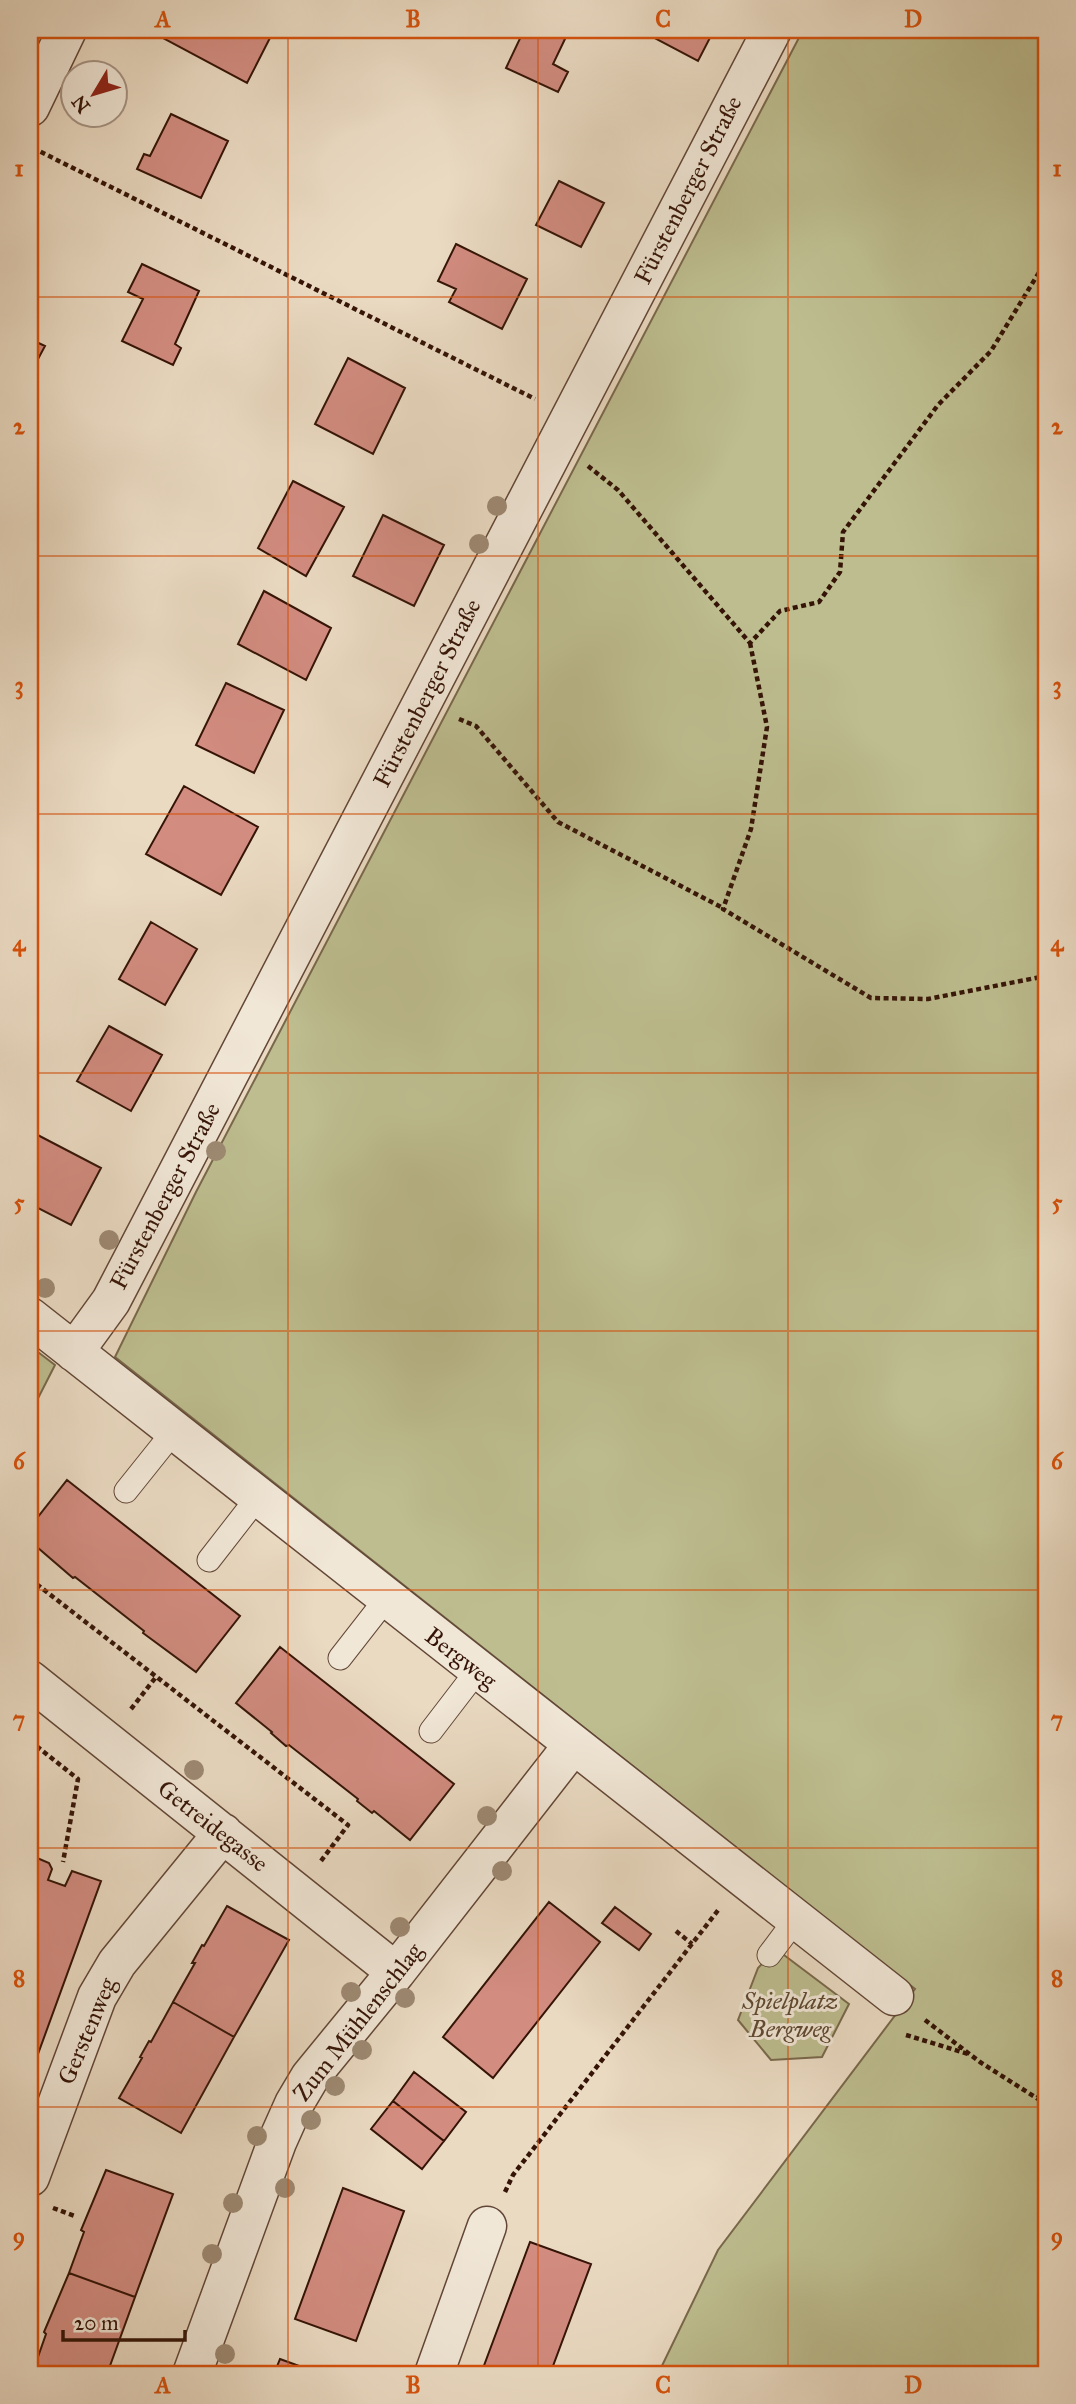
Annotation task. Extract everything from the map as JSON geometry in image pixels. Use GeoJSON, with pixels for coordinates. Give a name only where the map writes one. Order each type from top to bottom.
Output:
{"type":"FeatureCollection","features":[{"type":"Feature","properties":{"kind":"street"},"geometry":{"type":"LineString","coordinates":[[30,107],[67,30]]}},
{"type":"Feature","properties":{"kind":"street","name":"Fürstenberger Straße"},"geometry":{"type":"LineString","coordinates":[[45,1339],[111,1301],[772,30]]}},
{"type":"Feature","properties":{"kind":"street","name":"Bergweg"},"geometry":{"type":"LineString","coordinates":[[45,1339],[174,1431],[796,1919],[894,2014]]}},
{"type":"Feature","properties":{"kind":"street","name":"Getreidegasse"},"geometry":{"type":"LineString","coordinates":[[30,1680],[397,1972]]}},
{"type":"Feature","properties":{"kind":"street","name":"Zum Mühlenschlag"},"geometry":{"type":"LineString","coordinates":[[192,2374],[277,2142],[310,2077],[397,1972],[573,1745]]}},
{"type":"Feature","properties":{"kind":"street","name":"Gerstenweg"},"geometry":{"type":"LineString","coordinates":[[30,2177],[77,2047],[104,1986],[117,1963],[223,1833]]}},
{"type":"Feature","properties":{"kind":"street"},"geometry":{"type":"LineString","coordinates":[[434,2374],[487,2226]]}},
{"type":"Feature","properties":{"kind":"lane"},"geometry":{"type":"LineString","coordinates":[[127,1491],[174,1431]]}},
{"type":"Feature","properties":{"kind":"lane"},"geometry":{"type":"LineString","coordinates":[[209,1560],[258,1497]]}},
{"type":"Feature","properties":{"kind":"lane"},"geometry":{"type":"LineString","coordinates":[[340,1658],[386,1599]]}},
{"type":"Feature","properties":{"kind":"lane"},"geometry":{"type":"LineString","coordinates":[[431,1731],[477,1671]]}},
{"type":"Feature","properties":{"kind":"lane"},"geometry":{"type":"LineString","coordinates":[[769,1955],[796,1919]]}},
{"type":"Feature","properties":{"kind":"path"},"geometry":{"type":"LineString","coordinates":[[30,147],[570,417]]}},
{"type":"Feature","properties":{"kind":"path"},"geometry":{"type":"LineString","coordinates":[[750,643],[780,611],[819,602],[840,572],[843,532],[938,405],[991,351],[1046,261]]}},
{"type":"Feature","properties":{"kind":"path"},"geometry":{"type":"LineString","coordinates":[[548,461],[588,466],[618,490],[750,643],[767,727],[751,829],[723,908]]}},
{"type":"Feature","properties":{"kind":"path"},"geometry":{"type":"LineString","coordinates":[[421,704],[475,726],[558,822],[723,908],[871,998],[928,999],[1046,976]]}},
{"type":"Feature","properties":{"kind":"path"},"geometry":{"type":"LineString","coordinates":[[30,1579],[348,1825],[298,1893]]}},
{"type":"Feature","properties":{"kind":"path"},"geometry":{"type":"LineString","coordinates":[[30,1741],[78,1779],[63,1862]]}},
{"type":"Feature","properties":{"kind":"path"},"geometry":{"type":"LineString","coordinates":[[487,2226],[513,2175],[726,1900]]}},
{"type":"Feature","properties":{"kind":"path"},"geometry":{"type":"LineString","coordinates":[[676,1931],[692,1944]]}},
{"type":"Feature","properties":{"kind":"path"},"geometry":{"type":"LineString","coordinates":[[894,2014],[971,2055],[1046,2104]]}},
{"type":"Feature","properties":{"kind":"path"},"geometry":{"type":"LineString","coordinates":[[894,2014],[971,2055]]}},
{"type":"Feature","properties":{"kind":"path"},"geometry":{"type":"LineString","coordinates":[[1037,2098],[1046,2090]]}},
{"type":"Feature","properties":{"kind":"path"},"geometry":{"type":"LineString","coordinates":[[30,2319],[37,2322]]}},
{"type":"Feature","properties":{"kind":"green space"},"geometry":{"type":"Polygon","coordinates":[[[803,30],[1046,30],[1046,2374],[658,2374],[718,2250],[915,1989],[115,1357],[196,1192],[803,30]]]}},
{"type":"Feature","properties":{"kind":"green space"},"geometry":{"type":"Polygon","coordinates":[[[30,1346],[55,1365],[30,1414],[30,1346]]]}},
{"type":"Feature","properties":{"kind":"green space","name":"Spielplatz Bergweg"},"geometry":{"type":"Polygon","coordinates":[[[776,1949],[849,2004],[822,2057],[771,2060],[738,2020],[758,1968],[776,1949]]]}},
{"type":"Feature","properties":{"kind":"building"},"geometry":{"type":"Polygon","coordinates":[[[163,30],[274,30],[247,83],[159,36],[163,30]]]}},
{"type":"Feature","properties":{"kind":"building"},"geometry":{"type":"Polygon","coordinates":[[[524,30],[546,30],[565,39],[553,64],[568,72],[558,92],[506,68],[524,30]]]}},
{"type":"Feature","properties":{"kind":"building"},"geometry":{"type":"Polygon","coordinates":[[[643,30],[714,30],[698,61],[643,30]]]}},
{"type":"Feature","properties":{"kind":"building"},"geometry":{"type":"Polygon","coordinates":[[[171,114],[228,141],[201,198],[137,169],[144,154],[150,156],[171,114]]]}},
{"type":"Feature","properties":{"kind":"building"},"geometry":{"type":"Polygon","coordinates":[[[559,181],[604,203],[581,247],[536,225],[559,181]]]}},
{"type":"Feature","properties":{"kind":"building"},"geometry":{"type":"Polygon","coordinates":[[[456,244],[527,279],[502,329],[449,302],[456,289],[438,281],[456,244]]]}},
{"type":"Feature","properties":{"kind":"building"},"geometry":{"type":"Polygon","coordinates":[[[142,264],[199,291],[175,344],[181,348],[173,365],[122,341],[143,299],[128,292],[142,264]]]}},
{"type":"Feature","properties":{"kind":"building"},"geometry":{"type":"Polygon","coordinates":[[[30,339],[45,346],[30,374],[30,339]]]}},
{"type":"Feature","properties":{"kind":"building"},"geometry":{"type":"Polygon","coordinates":[[[348,358],[405,388],[373,454],[315,424],[348,358]]]}},
{"type":"Feature","properties":{"kind":"building"},"geometry":{"type":"Polygon","coordinates":[[[293,481],[344,507],[306,576],[258,548],[293,481]]]}},
{"type":"Feature","properties":{"kind":"building"},"geometry":{"type":"Polygon","coordinates":[[[383,515],[444,545],[414,606],[353,576],[383,515]]]}},
{"type":"Feature","properties":{"kind":"building"},"geometry":{"type":"Polygon","coordinates":[[[264,591],[331,628],[306,680],[238,644],[264,591]]]}},
{"type":"Feature","properties":{"kind":"building"},"geometry":{"type":"Polygon","coordinates":[[[226,683],[284,710],[254,773],[196,745],[226,683]]]}},
{"type":"Feature","properties":{"kind":"building"},"geometry":{"type":"Polygon","coordinates":[[[184,786],[258,827],[221,895],[146,854],[184,786]]]}},
{"type":"Feature","properties":{"kind":"building"},"geometry":{"type":"Polygon","coordinates":[[[151,922],[197,949],[165,1005],[119,979],[151,922]]]}},
{"type":"Feature","properties":{"kind":"building"},"geometry":{"type":"Polygon","coordinates":[[[109,1026],[162,1055],[131,1111],[77,1081],[109,1026]]]}},
{"type":"Feature","properties":{"kind":"building"},"geometry":{"type":"Polygon","coordinates":[[[30,1131],[101,1168],[71,1225],[30,1204],[30,1131]]]}},
{"type":"Feature","properties":{"kind":"building"},"geometry":{"type":"Polygon","coordinates":[[[67,1480],[240,1616],[196,1672],[73,1578],[30,1541],[30,1527],[67,1480]]]}},
{"type":"Feature","properties":{"kind":"building"},"geometry":{"type":"Polygon","coordinates":[[[280,1647],[454,1784],[410,1840],[374,1811],[372,1813],[289,1745],[286,1746],[236,1703],[280,1647]]]}},
{"type":"Feature","properties":{"kind":"building"},"geometry":{"type":"Polygon","coordinates":[[[30,1855],[49,1863],[52,1869],[48,1880],[65,1886],[72,1871],[101,1881],[30,2076],[30,1855]]]}},
{"type":"Feature","properties":{"kind":"building"},"geometry":{"type":"Polygon","coordinates":[[[549,1902],[600,1942],[493,2078],[443,2037],[549,1902]]]}},
{"type":"Feature","properties":{"kind":"building"},"geometry":{"type":"Polygon","coordinates":[[[227,1906],[289,1940],[234,2037],[173,2002],[202,1945],[204,1946],[227,1906]]]}},
{"type":"Feature","properties":{"kind":"building"},"geometry":{"type":"Polygon","coordinates":[[[615,1907],[651,1934],[639,1950],[602,1923],[615,1907]]]}},
{"type":"Feature","properties":{"kind":"building"},"geometry":{"type":"Polygon","coordinates":[[[173,2002],[234,2037],[181,2133],[119,2098],[173,2002]]]}},
{"type":"Feature","properties":{"kind":"building"},"geometry":{"type":"Polygon","coordinates":[[[414,2072],[466,2112],[444,2141],[393,2101],[414,2072]]]}},
{"type":"Feature","properties":{"kind":"building"},"geometry":{"type":"Polygon","coordinates":[[[393,2101],[444,2141],[422,2169],[371,2129],[393,2101]]]}},
{"type":"Feature","properties":{"kind":"building"},"geometry":{"type":"Polygon","coordinates":[[[106,2170],[173,2194],[135,2297],[69,2273],[84,2232],[81,2230],[106,2170]]]}},
{"type":"Feature","properties":{"kind":"building"},"geometry":{"type":"Polygon","coordinates":[[[343,2188],[404,2211],[356,2341],[295,2319],[343,2188]]]}},
{"type":"Feature","properties":{"kind":"building"},"geometry":{"type":"Polygon","coordinates":[[[530,2242],[591,2264],[550,2374],[489,2374],[482,2371],[530,2242]]]}},
{"type":"Feature","properties":{"kind":"building"},"geometry":{"type":"Polygon","coordinates":[[[69,2273],[135,2297],[107,2374],[32,2374],[46,2334],[44,2332],[69,2273]]]}},
{"type":"Feature","properties":{"kind":"building"},"geometry":{"type":"Polygon","coordinates":[[[280,2359],[321,2374],[274,2374],[280,2359]]]}}]}
